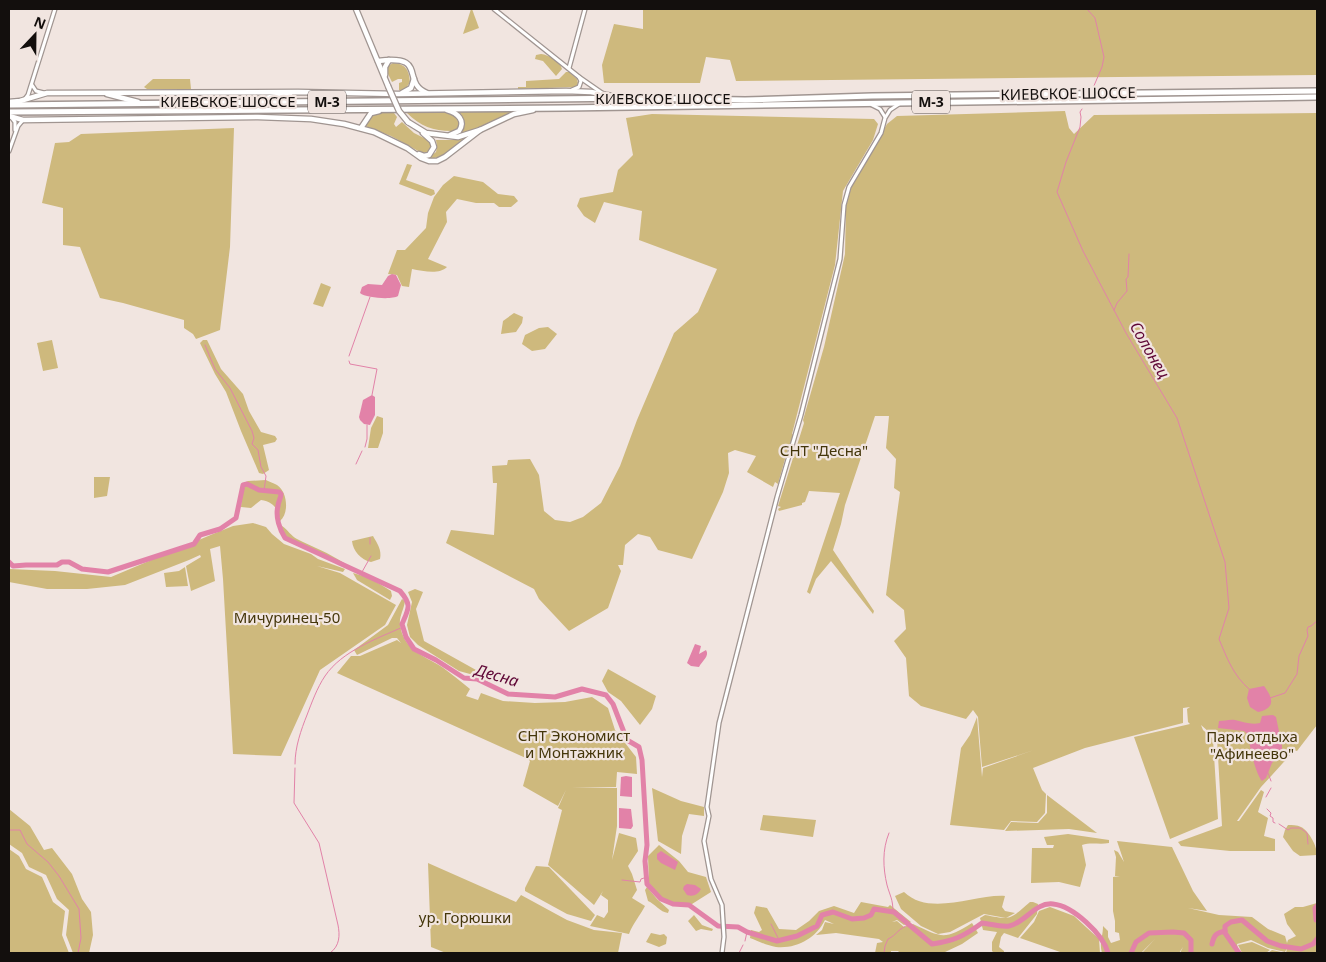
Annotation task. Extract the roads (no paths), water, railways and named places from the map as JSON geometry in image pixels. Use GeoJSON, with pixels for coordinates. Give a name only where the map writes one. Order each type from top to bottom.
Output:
{"type":"FeatureCollection","features":[{"type":"Feature","properties":{"kind":"highway","name":"КИЕВСКОЕ ШОССЕ"},"geometry":{"type":"LineString","coordinates":[[9,104],[527,101],[633,98],[746,100],[872,96],[1317,91]]}},
{"type":"Feature","properties":{"kind":"highway","name":"КИЕВСКОЕ ШОССЕ"},"geometry":{"type":"LineString","coordinates":[[9,112],[436,109],[1317,97]]}},
{"type":"Feature","properties":{"kind":"main road"},"geometry":{"type":"LineString","coordinates":[[356,9],[399,111],[408,122],[432,141],[434,150],[429,155],[426,156],[413,152]]}},
{"type":"Feature","properties":{"kind":"main road"},"geometry":{"type":"LineString","coordinates":[[372,45],[378,54],[389,60]]}},
{"type":"Feature","properties":{"kind":"main road"},"geometry":{"type":"LineString","coordinates":[[388,86],[385,69],[389,60]]}},
{"type":"Feature","properties":{"kind":"main road"},"geometry":{"type":"LineString","coordinates":[[378,61],[399,60],[406,62],[419,88],[428,93]]}},
{"type":"Feature","properties":{"kind":"main road"},"geometry":{"type":"LineString","coordinates":[[398,94],[411,88],[414,78]]}},
{"type":"Feature","properties":{"kind":"main road"},"geometry":{"type":"LineString","coordinates":[[9,104],[47,93],[298,92],[398,94],[566,91],[633,98]]}},
{"type":"Feature","properties":{"kind":"main road"},"geometry":{"type":"LineString","coordinates":[[244,102],[298,92]]}},
{"type":"Feature","properties":{"kind":"main road"},"geometry":{"type":"LineString","coordinates":[[91,93],[149,103]]}},
{"type":"Feature","properties":{"kind":"main road"},"geometry":{"type":"LineString","coordinates":[[420,130],[444,136],[458,137],[480,130],[514,114],[544,107]]}},
{"type":"Feature","properties":{"kind":"main road"},"geometry":{"type":"LineString","coordinates":[[361,128],[371,114],[386,108]]}},
{"type":"Feature","properties":{"kind":"main road"},"geometry":{"type":"LineString","coordinates":[[436,109],[452,112],[461,119],[461,128],[457,133],[444,136]]}},
{"type":"Feature","properties":{"kind":"main road"},"geometry":{"type":"LineString","coordinates":[[9,116],[23,120],[268,117],[328,121],[361,128],[388,138],[426,160],[440,160],[480,130]]}},
{"type":"Feature","properties":{"kind":"street"},"geometry":{"type":"LineString","coordinates":[[22,100],[28,96],[55,9]]}},
{"type":"Feature","properties":{"kind":"street"},"geometry":{"type":"LineString","coordinates":[[494,9],[579,77],[604,94]]}},
{"type":"Feature","properties":{"kind":"street"},"geometry":{"type":"LineString","coordinates":[[568,68],[585,9]]}},
{"type":"Feature","properties":{"kind":"street"},"geometry":{"type":"LineString","coordinates":[[566,91],[579,87],[581,82],[579,77]]}},
{"type":"Feature","properties":{"kind":"street"},"geometry":{"type":"LineString","coordinates":[[32,82],[32,87],[36,91],[47,93]]}},
{"type":"Feature","properties":{"kind":"street"},"geometry":{"type":"LineString","coordinates":[[867,103],[880,109],[885,118]]}},
{"type":"Feature","properties":{"kind":"street"},"geometry":{"type":"LineString","coordinates":[[722,953],[724,916],[712,879],[704,841],[709,816],[707,807],[717,734],[777,496],[802,416],[840,259],[844,205],[849,187],[881,132],[885,118],[891,108],[902,103]]}},
{"type":"Feature","properties":{"kind":"street"},"geometry":{"type":"LineString","coordinates":[[9,116],[15,122],[15,133]]}},
{"type":"Feature","properties":{"kind":"street"},"geometry":{"type":"LineString","coordinates":[[9,152],[15,133],[23,120]]}},
{"type":"Feature","properties":{"kind":"waterway","name":"Солонец"},"geometry":{"type":"LineString","coordinates":[[1087,9],[1095,18],[1104,57],[1093,88]]}},
{"type":"Feature","properties":{"kind":"waterway","name":"Солонец"},"geometry":{"type":"LineString","coordinates":[[1082,109],[1080,112],[1080,127],[1066,162],[1057,192],[1083,251],[1126,333],[1177,418],[1225,562],[1229,608],[1219,639],[1235,672],[1249,689]]}},
{"type":"Feature","properties":{"kind":"waterway"},"geometry":{"type":"LineString","coordinates":[[1114,310],[1127,291],[1126,279],[1128,277],[1129,254]]}},
{"type":"Feature","properties":{"kind":"waterway"},"geometry":{"type":"LineString","coordinates":[[349,356],[370,297]]}},
{"type":"Feature","properties":{"kind":"waterway"},"geometry":{"type":"LineString","coordinates":[[205,345],[215,369],[230,388],[252,431],[254,438],[252,444],[258,450],[261,467],[266,476],[264,491]]}},
{"type":"Feature","properties":{"kind":"waterway"},"geometry":{"type":"LineString","coordinates":[[349,361],[350,364],[377,369],[372,395]]}},
{"type":"Feature","properties":{"kind":"waterway"},"geometry":{"type":"LineString","coordinates":[[365,447],[367,425]]}},
{"type":"Feature","properties":{"kind":"waterway"},"geometry":{"type":"LineString","coordinates":[[356,464],[362,451]]}},
{"type":"Feature","properties":{"kind":"waterway","name":"Десна"},"geometry":{"type":"LineString","coordinates":[[9,562],[13,566],[57,565],[62,562],[69,562],[82,569],[108,572],[194,544],[200,535],[220,529],[236,518],[243,485],[247,484],[259,490],[279,492],[281,494],[277,510],[278,519],[285,538],[400,591],[408,603],[402,624],[406,637],[414,649],[436,660],[464,678],[477,679],[508,694],[555,697],[582,689],[606,695],[613,704],[627,740],[639,747],[642,760],[647,845],[645,861],[647,884],[661,899],[673,904],[689,905],[718,926],[738,927],[747,932],[777,941],[797,936],[817,926],[822,915],[833,912],[852,919],[871,915],[874,909],[894,912],[932,944],[959,937],[982,923],[1009,926],[1020,921],[1035,909],[1047,904],[1053,904],[1069,910],[1086,922],[1100,938],[1108,953]]}},
{"type":"Feature","properties":{"kind":"waterway"},"geometry":{"type":"LineString","coordinates":[[370,538],[370,544]]}},
{"type":"Feature","properties":{"kind":"waterway"},"geometry":{"type":"LineString","coordinates":[[362,572],[371,556]]}},
{"type":"Feature","properties":{"kind":"waterway"},"geometry":{"type":"LineString","coordinates":[[1270,698],[1285,693],[1297,674],[1299,656],[1308,636],[1308,627],[1317,621]]}},
{"type":"Feature","properties":{"kind":"waterway"},"geometry":{"type":"LineString","coordinates":[[295,764],[297,745],[315,695],[332,667],[360,647],[403,627]]}},
{"type":"Feature","properties":{"kind":"waterway"},"geometry":{"type":"LineString","coordinates":[[295,768],[294,803],[319,843],[338,925],[338,940],[336,947],[330,953]]}},
{"type":"Feature","properties":{"kind":"waterway","name":"Солонец"},"geometry":{"type":"LineString","coordinates":[[1268,773],[1271,781]]}},
{"type":"Feature","properties":{"kind":"waterway","name":"Солонец"},"geometry":{"type":"LineString","coordinates":[[1266,797],[1271,788]]}},
{"type":"Feature","properties":{"kind":"waterway","name":"Солонец"},"geometry":{"type":"LineString","coordinates":[[1267,809],[1275,823]]}},
{"type":"Feature","properties":{"kind":"waterway","name":"Солонец"},"geometry":{"type":"LineString","coordinates":[[1279,824],[1288,830],[1300,828],[1307,833],[1308,844]]}},
{"type":"Feature","properties":{"kind":"waterway"},"geometry":{"type":"LineString","coordinates":[[9,830],[20,830],[27,844],[48,862],[59,876],[79,909],[81,938],[78,953]]}},
{"type":"Feature","properties":{"kind":"waterway"},"geometry":{"type":"LineString","coordinates":[[889,833],[884,852],[884,866],[893,912]]}},
{"type":"Feature","properties":{"kind":"waterway"},"geometry":{"type":"LineString","coordinates":[[622,880],[640,882],[641,879],[647,877]]}},
{"type":"Feature","properties":{"kind":"waterway","name":"Десна"},"geometry":{"type":"LineString","coordinates":[[1317,906],[1315,908],[1317,920]]}},
{"type":"Feature","properties":{"kind":"waterway","name":"Десна"},"geometry":{"type":"LineString","coordinates":[[1239,953],[1225,933],[1225,926],[1231,922],[1242,920],[1267,941],[1281,946],[1301,949],[1313,944],[1317,939]]}},
{"type":"Feature","properties":{"kind":"waterway"},"geometry":{"type":"LineString","coordinates":[[771,924],[779,940]]}},
{"type":"Feature","properties":{"kind":"waterway"},"geometry":{"type":"LineString","coordinates":[[884,953],[888,939],[909,925]]}},
{"type":"Feature","properties":{"kind":"waterway","name":"Десна"},"geometry":{"type":"LineString","coordinates":[[1212,944],[1216,935],[1225,931]]}},
{"type":"Feature","properties":{"kind":"waterway"},"geometry":{"type":"LineString","coordinates":[[745,941],[747,932]]}},
{"type":"Feature","properties":{"kind":"waterway","name":"Десна"},"geometry":{"type":"LineString","coordinates":[[1131,953],[1136,942],[1149,933],[1173,932],[1184,933],[1191,940],[1191,953]]}},
{"type":"Feature","properties":{"kind":"waterway"},"geometry":{"type":"LineString","coordinates":[[739,953],[743,945]]}},
{"type":"Feature","properties":{"kind":"park label","name":"СНТ \"Десна\""},"geometry":{"type":"Point","coordinates":[824,451]}},
{"type":"Feature","properties":{"kind":"park label","name":"Мичуринец-50"},"geometry":{"type":"Point","coordinates":[287,618]}},
{"type":"Feature","properties":{"kind":"park label","name":"СНТ Экономист и Монтажник"},"geometry":{"type":"Point","coordinates":[574,744]}},
{"type":"Feature","properties":{"kind":"park label","name":"Парк отдыха \"Афинеево\""},"geometry":{"type":"Point","coordinates":[1252,746]}},
{"type":"Feature","properties":{"kind":"park label","name":"ур. Горюшки"},"geometry":{"type":"Point","coordinates":[465,918]}}]}
